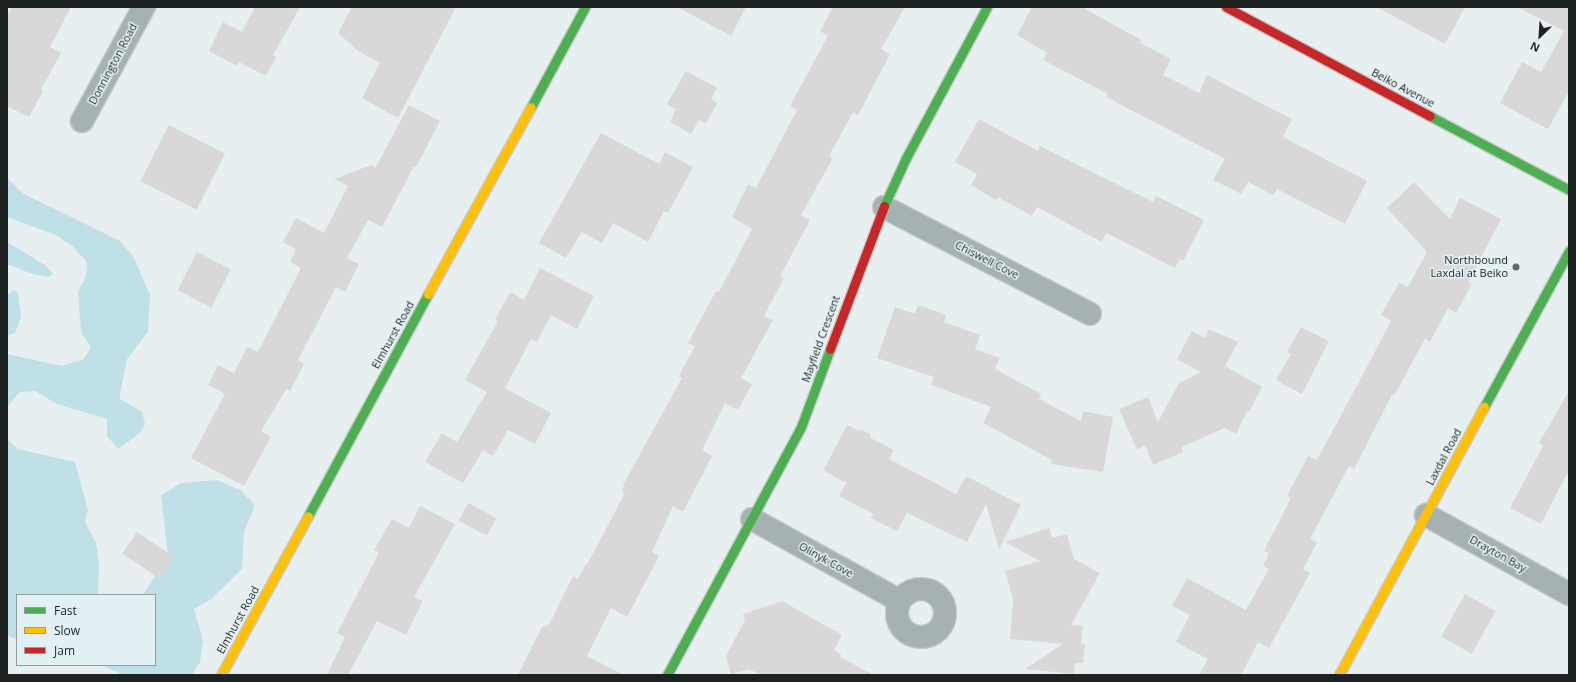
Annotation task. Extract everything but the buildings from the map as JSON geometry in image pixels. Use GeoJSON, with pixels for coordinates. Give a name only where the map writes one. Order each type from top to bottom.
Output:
{"type":"FeatureCollection","features":[{"type":"Feature","properties":{"kind":"street","name":"Donnington Road"},"geometry":{"type":"LineString","coordinates":[[82,121],[144,7]]}},
{"type":"Feature","properties":{"kind":"street","name":"Elmhurst Road"},"geometry":{"type":"LineString","coordinates":[[221,675],[585,7]]}},
{"type":"Feature","properties":{"kind":"street","name":"Mayfield Crescent"},"geometry":{"type":"LineString","coordinates":[[667,675],[801,427],[884,207],[906,158],[987,7]]}},
{"type":"Feature","properties":{"kind":"street","name":"Beiko Avenue"},"geometry":{"type":"LineString","coordinates":[[1226,7],[1569,190]]}},
{"type":"Feature","properties":{"kind":"street","name":"Chiswell Cove"},"geometry":{"type":"LineString","coordinates":[[884,207],[1090,314]]}},
{"type":"Feature","properties":{"kind":"street","name":"Laxdal Road"},"geometry":{"type":"LineString","coordinates":[[1339,675],[1569,250]]}},
{"type":"Feature","properties":{"kind":"street","name":"Drayton Bay"},"geometry":{"type":"LineString","coordinates":[[1426,515],[1569,594]]}},
{"type":"Feature","properties":{"kind":"street","name":"Olinyk Cove"},"geometry":{"type":"LineString","coordinates":[[752,519],[900,601]]}},
{"type":"Feature","properties":{"kind":"shaded area"},"geometry":{"type":"Polygon","coordinates":[[[7,178],[24,194],[120,241],[133,256],[150,295],[148,332],[127,359],[120,394],[120,399],[142,412],[145,424],[140,433],[118,449],[107,436],[107,419],[57,404],[35,391],[20,392],[7,407],[7,354],[62,366],[84,359],[91,347],[81,332],[78,292],[86,276],[87,262],[72,246],[56,235],[7,217],[7,178]]]}},
{"type":"Feature","properties":{"kind":"shaded area"},"geometry":{"type":"Polygon","coordinates":[[[7,242],[45,265],[53,274],[49,277],[33,274],[7,264],[7,242]]]}},
{"type":"Feature","properties":{"kind":"shaded area"},"geometry":{"type":"Polygon","coordinates":[[[14,290],[18,293],[21,317],[15,333],[7,336],[7,295],[14,290]]]}},
{"type":"Feature","properties":{"kind":"shaded area"},"geometry":{"type":"Polygon","coordinates":[[[7,439],[18,449],[75,462],[88,510],[85,522],[96,543],[99,567],[98,594],[16,594],[16,640],[7,635],[7,439]]]}},
{"type":"Feature","properties":{"kind":"shaded area"},"geometry":{"type":"Polygon","coordinates":[[[217,480],[240,490],[255,505],[244,532],[242,569],[210,600],[194,609],[203,640],[200,662],[192,675],[123,675],[104,666],[156,666],[156,594],[144,594],[168,555],[161,495],[181,483],[217,480]]]}},
{"type":"Feature","properties":{"kind":"traffic: fast"},"geometry":{"type":"LineString","coordinates":[[531,107],[585,7]]}},
{"type":"Feature","properties":{"kind":"traffic: fast"},"geometry":{"type":"LineString","coordinates":[[884,206],[906,158],[987,7]]}},
{"type":"Feature","properties":{"kind":"traffic: fast"},"geometry":{"type":"LineString","coordinates":[[1430,116],[1569,190]]}},
{"type":"Feature","properties":{"kind":"traffic: fast"},"geometry":{"type":"LineString","coordinates":[[1484,407],[1569,251]]}},
{"type":"Feature","properties":{"kind":"traffic: fast"},"geometry":{"type":"LineString","coordinates":[[308,516],[428,294]]}},
{"type":"Feature","properties":{"kind":"traffic: fast"},"geometry":{"type":"LineString","coordinates":[[667,675],[801,427],[830,349]]}},
{"type":"Feature","properties":{"kind":"traffic: slow"},"geometry":{"type":"LineString","coordinates":[[428,294],[531,107]]}},
{"type":"Feature","properties":{"kind":"traffic: slow"},"geometry":{"type":"LineString","coordinates":[[1339,675],[1484,407]]}},
{"type":"Feature","properties":{"kind":"traffic: slow"},"geometry":{"type":"LineString","coordinates":[[221,675],[308,516]]}},
{"type":"Feature","properties":{"kind":"traffic: jam"},"geometry":{"type":"LineString","coordinates":[[1226,7],[1430,116]]}},
{"type":"Feature","properties":{"kind":"traffic: jam"},"geometry":{"type":"LineString","coordinates":[[830,349],[884,206]]}},
{"type":"Feature","properties":{"kind":"place","name":"Northbound Laxdal at Beiko"},"geometry":{"type":"Point","coordinates":[1516,267]}}]}
